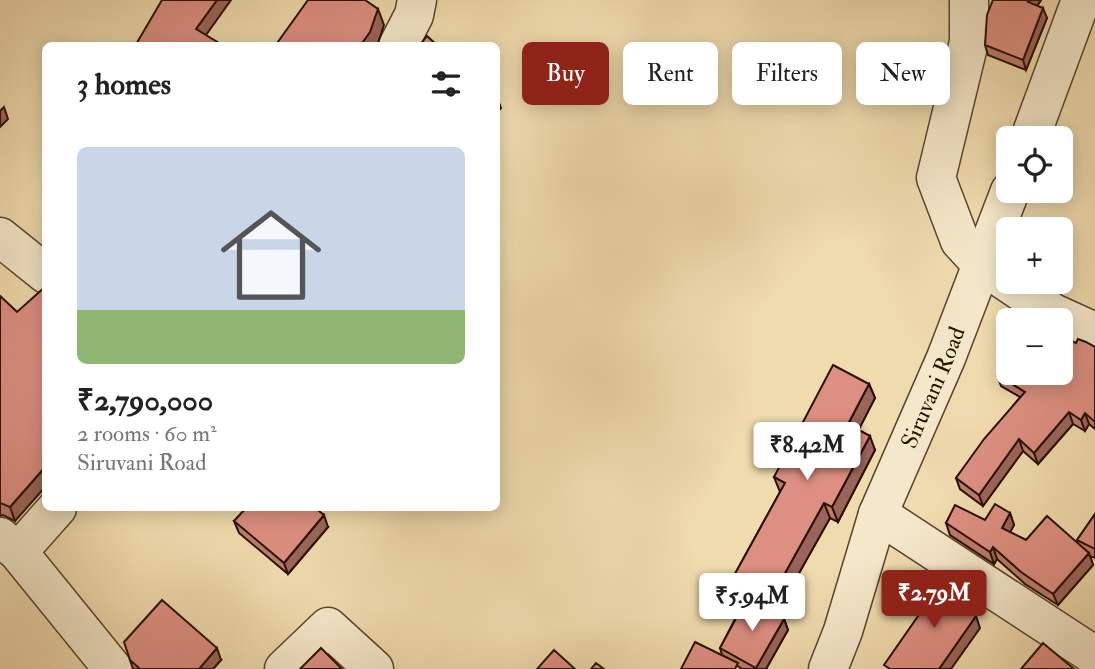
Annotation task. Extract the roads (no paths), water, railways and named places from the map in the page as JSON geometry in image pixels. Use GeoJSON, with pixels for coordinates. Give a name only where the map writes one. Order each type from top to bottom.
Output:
{"type":"FeatureCollection","features":[{"type":"Feature","properties":{"kind":"street"},"geometry":{"type":"LineString","coordinates":[[400,42],[414,15],[417,0]]}},
{"type":"Feature","properties":{"kind":"street"},"geometry":{"type":"LineString","coordinates":[[969,0],[969,42],[936,178],[960,241],[982,265],[1053,313],[1095,332]]}},
{"type":"Feature","properties":{"kind":"street"},"geometry":{"type":"LineString","coordinates":[[1035,126],[1082,0]]}},
{"type":"Feature","properties":{"kind":"street","name":"Siruvani Road"},"geometry":{"type":"LineString","coordinates":[[828,669],[843,631],[878,514],[946,358],[1005,203]]}},
{"type":"Feature","properties":{"kind":"street"},"geometry":{"type":"LineString","coordinates":[[0,237],[42,271]]}},
{"type":"Feature","properties":{"kind":"street"},"geometry":{"type":"LineString","coordinates":[[53,511],[9,545],[113,669]]}},
{"type":"Feature","properties":{"kind":"street"},"geometry":{"type":"LineString","coordinates":[[878,514],[1095,656]]}},
{"type":"Feature","properties":{"kind":"street"},"geometry":{"type":"LineString","coordinates":[[284,669],[328,627],[374,669]]}}]}
